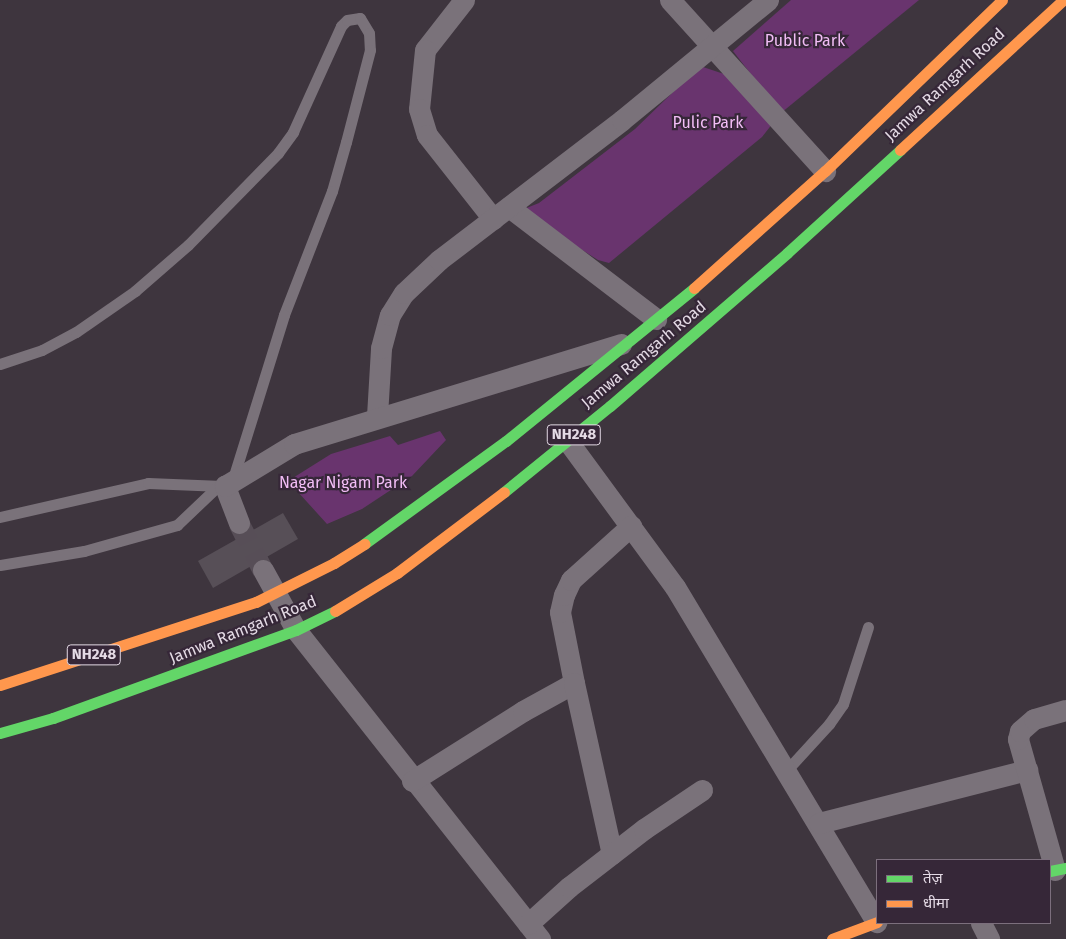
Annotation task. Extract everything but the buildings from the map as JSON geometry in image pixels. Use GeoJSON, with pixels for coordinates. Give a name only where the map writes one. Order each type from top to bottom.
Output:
{"type":"FeatureCollection","features":[{"type":"Feature","properties":{"kind":"main road","name":"Jamwa Ramgarh Road"},"geometry":{"type":"LineString","coordinates":[[0,684],[188,626],[274,593],[334,563],[394,525],[656,319],[825,171],[1002,0]]}},
{"type":"Feature","properties":{"kind":"main road","name":"Jamwa Ramgarh Road"},"geometry":{"type":"LineString","coordinates":[[0,733],[53,718],[296,630],[356,600],[397,573],[460,528],[567,440],[787,253],[1063,0]]}},
{"type":"Feature","properties":{"kind":"main road"},"geometry":{"type":"LineString","coordinates":[[842,937],[876,922]]}},
{"type":"Feature","properties":{"kind":"street"},"geometry":{"type":"LineString","coordinates":[[464,0],[424,50],[419,109],[427,135],[501,213],[656,319]]}},
{"type":"Feature","properties":{"kind":"street"},"geometry":{"type":"LineString","coordinates":[[670,0],[825,171]]}},
{"type":"Feature","properties":{"kind":"street"},"geometry":{"type":"LineString","coordinates":[[377,416],[381,348],[390,316],[404,293],[439,260],[501,213],[768,0]]}},
{"type":"Feature","properties":{"kind":"street"},"geometry":{"type":"LineString","coordinates":[[239,523],[225,485],[294,444],[377,416],[630,341]]}},
{"type":"Feature","properties":{"kind":"street"},"geometry":{"type":"LineString","coordinates":[[567,440],[675,587],[876,920]]}},
{"type":"Feature","properties":{"kind":"street"},"geometry":{"type":"LineString","coordinates":[[612,854],[560,612],[564,595],[571,580],[631,526]]}},
{"type":"Feature","properties":{"kind":"street"},"geometry":{"type":"LineString","coordinates":[[263,570],[296,630],[412,781],[534,932],[612,854],[702,790]]}},
{"type":"Feature","properties":{"kind":"street"},"geometry":{"type":"LineString","coordinates":[[412,781],[523,711],[574,683]]}},
{"type":"Feature","properties":{"kind":"street"},"geometry":{"type":"LineString","coordinates":[[1057,870],[1018,739],[1020,732],[1034,719],[1066,710]]}},
{"type":"Feature","properties":{"kind":"street"},"geometry":{"type":"LineString","coordinates":[[819,823],[1027,770]]}},
{"type":"Feature","properties":{"kind":"street"},"geometry":{"type":"LineString","coordinates":[[982,924],[989,939]]}},
{"type":"Feature","properties":{"kind":"lane"},"geometry":{"type":"LineString","coordinates":[[0,364],[42,350],[76,332],[135,291],[188,245],[278,153],[292,132],[341,26],[347,20],[360,18],[369,33],[370,50],[342,158],[332,191],[284,315],[225,485],[177,525],[84,551],[0,565]]}},
{"type":"Feature","properties":{"kind":"lane"},"geometry":{"type":"LineString","coordinates":[[0,517],[148,484],[225,485]]}},
{"type":"Feature","properties":{"kind":"lane"},"geometry":{"type":"LineString","coordinates":[[786,771],[830,724],[842,704],[868,627]]}},
{"type":"Feature","properties":{"kind":"green space","name":"Public Park"},"geometry":{"type":"Polygon","coordinates":[[[791,0],[919,0],[781,113],[733,51],[791,0]]]}},
{"type":"Feature","properties":{"kind":"green space","name":"Pulic Park"},"geometry":{"type":"Polygon","coordinates":[[[700,66],[724,74],[773,123],[762,137],[609,263],[598,260],[532,218],[524,209],[539,203],[635,129],[700,66]]]}},
{"type":"Feature","properties":{"kind":"green space","name":"Nagar Nigam Park"},"geometry":{"type":"Polygon","coordinates":[[[440,431],[446,440],[412,476],[362,509],[327,524],[288,481],[331,454],[390,436],[398,445],[440,431]]]}},
{"type":"Feature","properties":{"kind":"tunnel"},"geometry":{"type":"LineString","coordinates":[[239,523],[263,570]]}},
{"type":"Feature","properties":{"kind":"traffic: fast"},"geometry":{"type":"LineString","coordinates":[[504,492],[610,406],[787,253],[900,150]]}},
{"type":"Feature","properties":{"kind":"traffic: fast"},"geometry":{"type":"LineString","coordinates":[[364,544],[506,441],[694,288]]}},
{"type":"Feature","properties":{"kind":"traffic: fast"},"geometry":{"type":"LineString","coordinates":[[0,733],[53,718],[296,630],[335,611]]}},
{"type":"Feature","properties":{"kind":"traffic: fast"},"geometry":{"type":"LineString","coordinates":[[1051,871],[1066,868]]}},
{"type":"Feature","properties":{"kind":"traffic: slow"},"geometry":{"type":"LineString","coordinates":[[694,288],[825,171],[1002,0]]}},
{"type":"Feature","properties":{"kind":"traffic: slow"},"geometry":{"type":"LineString","coordinates":[[900,150],[1063,0]]}},
{"type":"Feature","properties":{"kind":"traffic: slow"},"geometry":{"type":"LineString","coordinates":[[335,611],[397,573],[504,492]]}},
{"type":"Feature","properties":{"kind":"traffic: slow"},"geometry":{"type":"LineString","coordinates":[[0,685],[256,602],[334,563],[364,544]]}},
{"type":"Feature","properties":{"kind":"traffic: slow"},"geometry":{"type":"LineString","coordinates":[[832,939],[876,922]]}}]}
